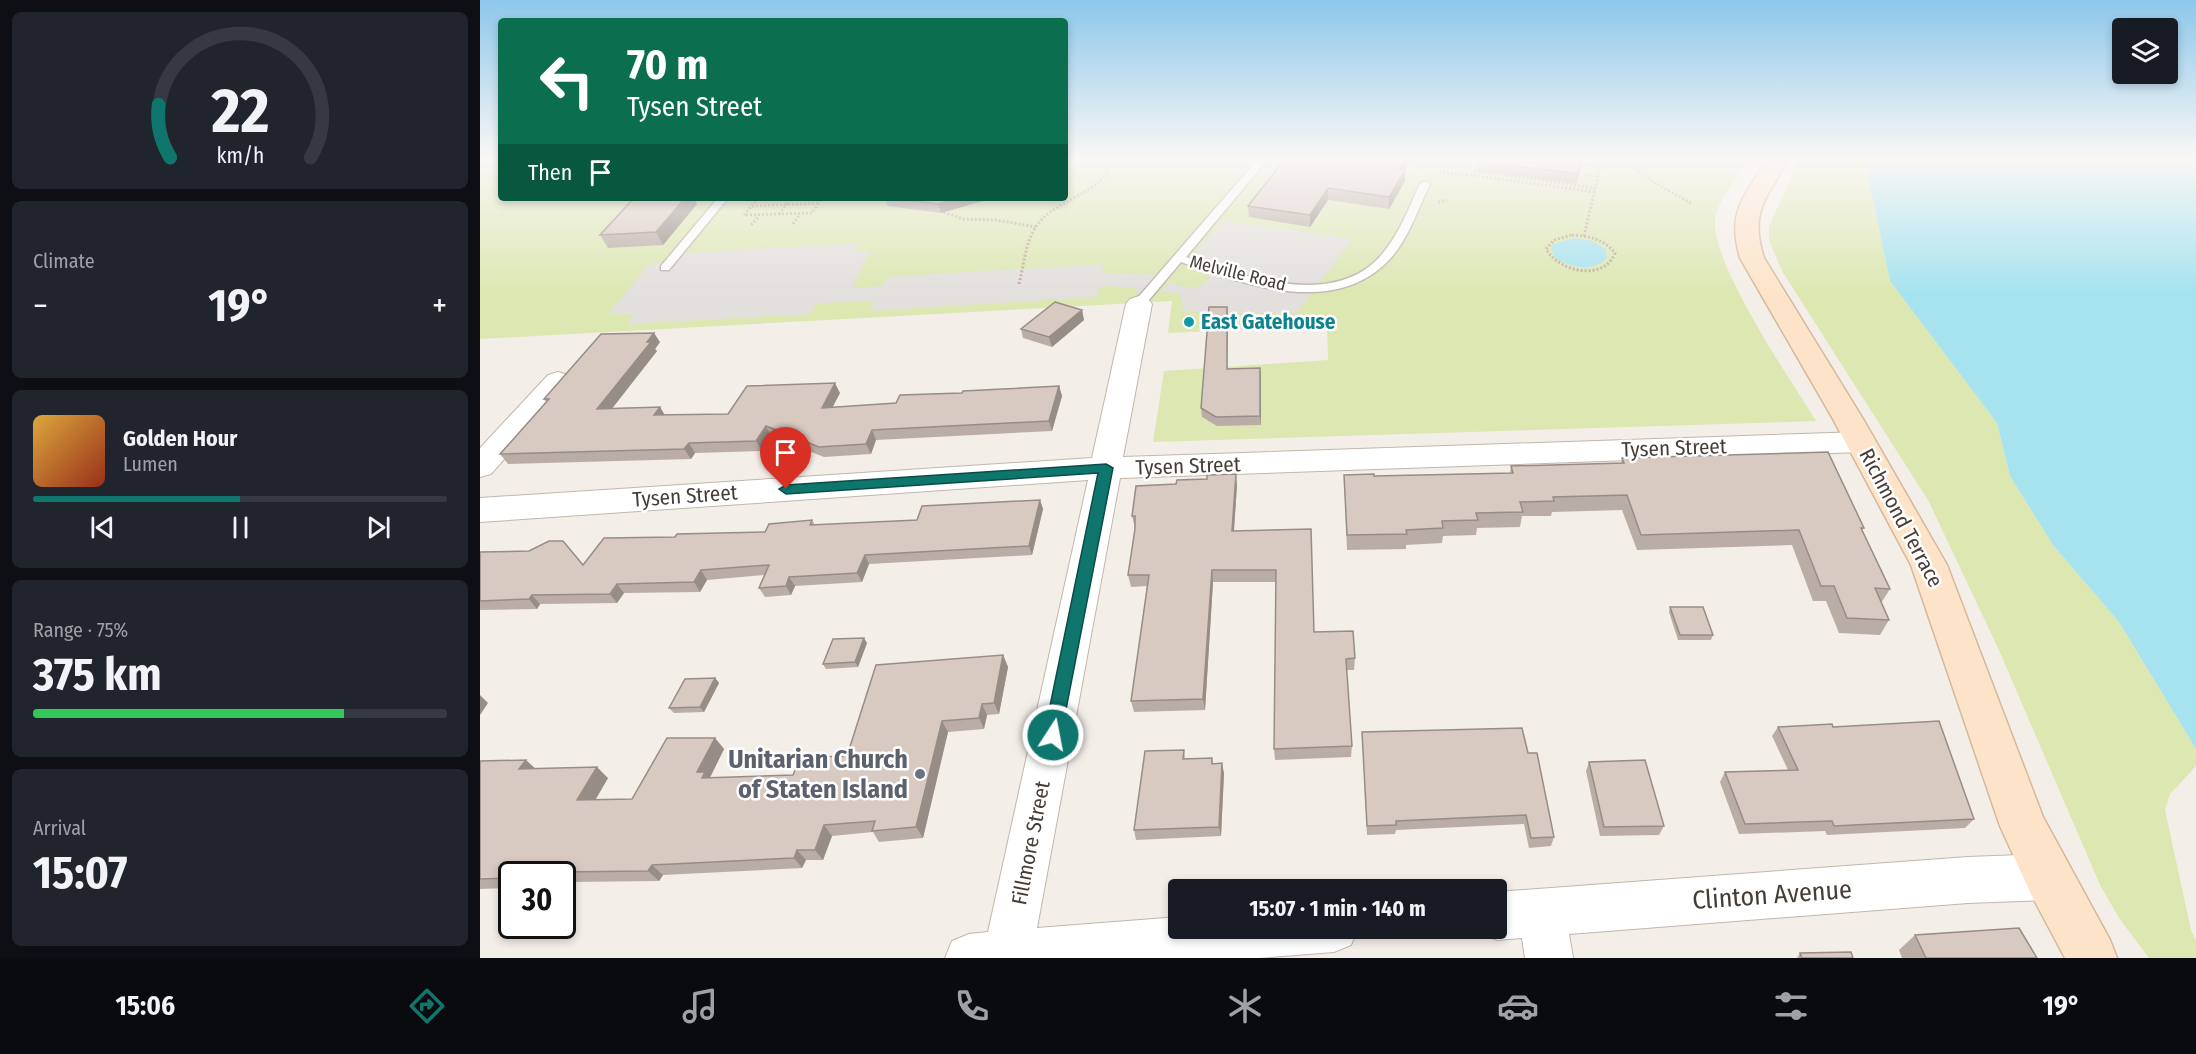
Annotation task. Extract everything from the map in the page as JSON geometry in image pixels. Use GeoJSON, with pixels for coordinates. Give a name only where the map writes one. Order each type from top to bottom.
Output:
{"type":"FeatureCollection","features":[{"type":"Feature","properties":{"kind":"main road","name":"Richmond Terrace"},"geometry":{"type":"LineString","coordinates":[[1751,204],[1746,213],[1744,226],[1749,249],[1761,275],[1861,442],[1929,565],[2023,826],[2092,958]]}},
{"type":"Feature","properties":{"kind":"street","name":"Fillmore Street"},"geometry":{"type":"LineString","coordinates":[[995,957],[1106,468],[1139,304]]}},
{"type":"Feature","properties":{"kind":"street"},"geometry":{"type":"LineString","coordinates":[[480,467],[558,381]]}},
{"type":"Feature","properties":{"kind":"street","name":"Tysen Street"},"geometry":{"type":"LineString","coordinates":[[480,510],[1106,468],[1861,442]]}},
{"type":"Feature","properties":{"kind":"street","name":"Clinton Avenue"},"geometry":{"type":"LineString","coordinates":[[1519,914],[1968,880],[2048,877]]}},
{"type":"Feature","properties":{"kind":"street"},"geometry":{"type":"LineString","coordinates":[[1519,914],[1549,958]]}},
{"type":"Feature","properties":{"kind":"street"},"geometry":{"type":"LineString","coordinates":[[995,957],[1205,939]]}},
{"type":"Feature","properties":{"kind":"lane"},"geometry":{"type":"LineString","coordinates":[[665,268],[718,204]]}},
{"type":"Feature","properties":{"kind":"lane"},"geometry":{"type":"LineString","coordinates":[[1139,304],[1225,204]]}},
{"type":"Feature","properties":{"kind":"lane","name":"Melville Road"},"geometry":{"type":"LineString","coordinates":[[1179,258],[1222,273],[1285,287],[1306,288],[1347,282],[1362,275],[1389,254],[1415,204]]}},
{"type":"Feature","properties":{"kind":"path"},"geometry":{"type":"LineString","coordinates":[[779,214],[787,204]]}},
{"type":"Feature","properties":{"kind":"path"},"geometry":{"type":"LineString","coordinates":[[796,204],[752,206],[744,215],[812,213],[819,204]]}},
{"type":"Feature","properties":{"kind":"path"},"geometry":{"type":"LineString","coordinates":[[1019,284],[1036,227],[1050,212],[1064,204]]}},
{"type":"Feature","properties":{"kind":"path"},"geometry":{"type":"LineString","coordinates":[[1584,236],[1592,204]]}},
{"type":"Feature","properties":{"kind":"path"},"geometry":{"type":"LineString","coordinates":[[944,212],[963,219],[996,220],[1036,227]]}},
{"type":"Feature","properties":{"kind":"path"},"geometry":{"type":"LineString","coordinates":[[793,224],[801,213]]}},
{"type":"Feature","properties":{"kind":"path"},"geometry":{"type":"LineString","coordinates":[[751,225],[759,215]]}},
{"type":"Feature","properties":{"kind":"path"},"geometry":{"type":"LineString","coordinates":[[1572,235],[1584,236],[1605,242],[1612,248],[1615,253],[1611,264],[1594,270],[1582,270],[1561,265],[1547,255],[1545,249],[1553,239],[1572,235]]}},
{"type":"Feature","properties":{"kind":"green space"},"geometry":{"type":"Polygon","coordinates":[[[480,204],[1720,204],[1716,214],[1716,233],[1723,258],[1753,319],[1816,421],[1153,442],[1164,371],[1328,360],[1327,326],[1168,333],[1172,301],[480,339],[480,204]]]}},
{"type":"Feature","properties":{"kind":"green space"},"geometry":{"type":"Polygon","coordinates":[[[1779,204],[1874,204],[1890,281],[1997,423],[2010,476],[2053,545],[2119,622],[2196,749],[2196,766],[2170,794],[2165,810],[2191,930],[2196,941],[2196,958],[2149,958],[2119,918],[2100,885],[1999,650],[1928,500],[1782,271],[1769,240],[1769,227],[1779,204]]]}},
{"type":"Feature","properties":{"kind":"shaded area"},"geometry":{"type":"Polygon","coordinates":[[[1223,221],[1352,239],[1296,314],[1184,312],[1180,294],[1162,291],[1170,282],[1193,289],[1208,281],[1209,276],[1206,272],[1184,265],[1223,221]]]}},
{"type":"Feature","properties":{"kind":"shaded area"},"geometry":{"type":"Polygon","coordinates":[[[859,243],[855,251],[870,252],[853,285],[857,288],[882,286],[887,277],[1103,264],[1104,273],[1157,275],[1138,295],[1135,288],[1106,286],[1099,288],[1097,297],[870,311],[872,301],[821,303],[815,305],[810,314],[627,324],[633,314],[608,314],[650,263],[676,262],[683,253],[859,243]]]}},
{"type":"Feature","properties":{"kind":"water"},"geometry":{"type":"Polygon","coordinates":[[[1874,204],[2196,204],[2196,749],[2119,622],[2053,545],[2010,476],[1997,423],[1890,281],[1874,204]]]}},
{"type":"Feature","properties":{"kind":"water"},"geometry":{"type":"Polygon","coordinates":[[[1574,238],[1592,241],[1606,249],[1607,258],[1595,266],[1581,267],[1555,258],[1551,248],[1553,244],[1574,238]]]}},
{"type":"Feature","properties":{"kind":"building"},"geometry":{"type":"Polygon","coordinates":[[[629,204],[680,204],[656,232],[600,235],[629,204]]]}},
{"type":"Feature","properties":{"kind":"building"},"geometry":{"type":"Polygon","coordinates":[[[1250,204],[1318,204],[1310,215],[1248,206],[1250,204]]]}},
{"type":"Feature","properties":{"kind":"building"},"geometry":{"type":"Polygon","coordinates":[[[1055,302],[1082,310],[1049,337],[1021,329],[1055,302]]]}},
{"type":"Feature","properties":{"kind":"building"},"geometry":{"type":"Polygon","coordinates":[[[1209,307],[1227,307],[1227,369],[1260,368],[1260,416],[1216,417],[1201,408],[1209,307]]]}},
{"type":"Feature","properties":{"kind":"building"},"geometry":{"type":"Polygon","coordinates":[[[654,333],[647,342],[651,342],[597,409],[660,407],[654,415],[728,414],[747,386],[835,383],[822,408],[896,403],[900,395],[1059,386],[1049,421],[872,430],[866,444],[819,447],[766,426],[756,441],[689,443],[684,449],[500,454],[549,399],[544,399],[601,334],[654,333]]]}},
{"type":"Feature","properties":{"kind":"building"},"geometry":{"type":"Polygon","coordinates":[[[1828,452],[1890,589],[1875,588],[1889,620],[1847,618],[1834,586],[1821,586],[1799,530],[1641,535],[1627,495],[1553,497],[1554,501],[1520,502],[1523,512],[1476,513],[1478,520],[1442,521],[1443,528],[1406,530],[1407,534],[1347,535],[1344,475],[1513,473],[1511,466],[1624,463],[1622,458],[1828,452]]]}},
{"type":"Feature","properties":{"kind":"building"},"geometry":{"type":"Polygon","coordinates":[[[1236,474],[1232,531],[1311,529],[1314,632],[1353,631],[1355,658],[1346,659],[1352,746],[1274,749],[1276,570],[1212,570],[1203,699],[1131,701],[1149,575],[1128,575],[1135,529],[1135,516],[1132,516],[1136,486],[1176,484],[1177,480],[1207,479],[1207,475],[1236,474]]]}},
{"type":"Feature","properties":{"kind":"building"},"geometry":{"type":"Polygon","coordinates":[[[1040,500],[1029,546],[865,555],[857,573],[789,577],[786,586],[759,588],[769,565],[701,570],[694,582],[617,584],[610,594],[532,595],[529,599],[480,601],[480,552],[529,551],[549,541],[563,541],[583,565],[604,538],[765,532],[769,524],[812,520],[810,525],[917,520],[922,506],[1040,500]]]}},
{"type":"Feature","properties":{"kind":"building"},"geometry":{"type":"Polygon","coordinates":[[[1670,607],[1703,607],[1713,635],[1680,635],[1670,607]]]}},
{"type":"Feature","properties":{"kind":"building"},"geometry":{"type":"Polygon","coordinates":[[[864,638],[855,662],[823,664],[833,639],[864,638]]]}},
{"type":"Feature","properties":{"kind":"building"},"geometry":{"type":"Polygon","coordinates":[[[1003,655],[994,703],[982,704],[979,718],[942,721],[916,827],[872,831],[875,821],[824,825],[815,850],[797,850],[794,858],[652,865],[648,871],[576,872],[576,861],[498,861],[498,878],[480,879],[480,761],[526,760],[519,769],[597,767],[577,800],[632,799],[667,738],[715,738],[697,772],[705,772],[702,778],[793,775],[798,763],[818,763],[820,757],[847,756],[876,665],[1003,655]]]}},
{"type":"Feature","properties":{"kind":"building"},"geometry":{"type":"Polygon","coordinates":[[[715,678],[700,707],[669,708],[685,679],[715,678]]]}},
{"type":"Feature","properties":{"kind":"building"},"geometry":{"type":"Polygon","coordinates":[[[1939,721],[1974,819],[1834,826],[1832,821],[1745,824],[1725,772],[1798,770],[1778,727],[1832,724],[1833,727],[1939,721]]]}},
{"type":"Feature","properties":{"kind":"building"},"geometry":{"type":"Polygon","coordinates":[[[1522,728],[1528,753],[1537,753],[1554,837],[1531,838],[1526,815],[1396,821],[1396,825],[1367,826],[1362,732],[1522,728]]]}},
{"type":"Feature","properties":{"kind":"building"},"geometry":{"type":"Polygon","coordinates":[[[1184,750],[1183,759],[1212,758],[1212,764],[1222,763],[1219,827],[1134,830],[1145,751],[1184,750]]]}},
{"type":"Feature","properties":{"kind":"building"},"geometry":{"type":"Polygon","coordinates":[[[1645,760],[1664,826],[1604,827],[1589,762],[1645,760]]]}},
{"type":"Feature","properties":{"kind":"building"},"geometry":{"type":"Polygon","coordinates":[[[2019,928],[2037,958],[1926,958],[1915,935],[2019,928]]]}},
{"type":"Feature","properties":{"kind":"building"},"geometry":{"type":"Polygon","coordinates":[[[1851,952],[1853,958],[1802,958],[1800,953],[1851,952]]]}},
{"type":"Feature","properties":{"kind":"place","name":"East Gatehouse"},"geometry":{"type":"Point","coordinates":[1189,322]}},
{"type":"Feature","properties":{"kind":"place","name":"Unitarian Church of Staten Island"},"geometry":{"type":"Point","coordinates":[920,774]}},
{"type":"Feature","properties":{"kind":"route"},"geometry":{"type":"LineString","coordinates":[[786,489],[1106,468],[1053,735]]}}]}
